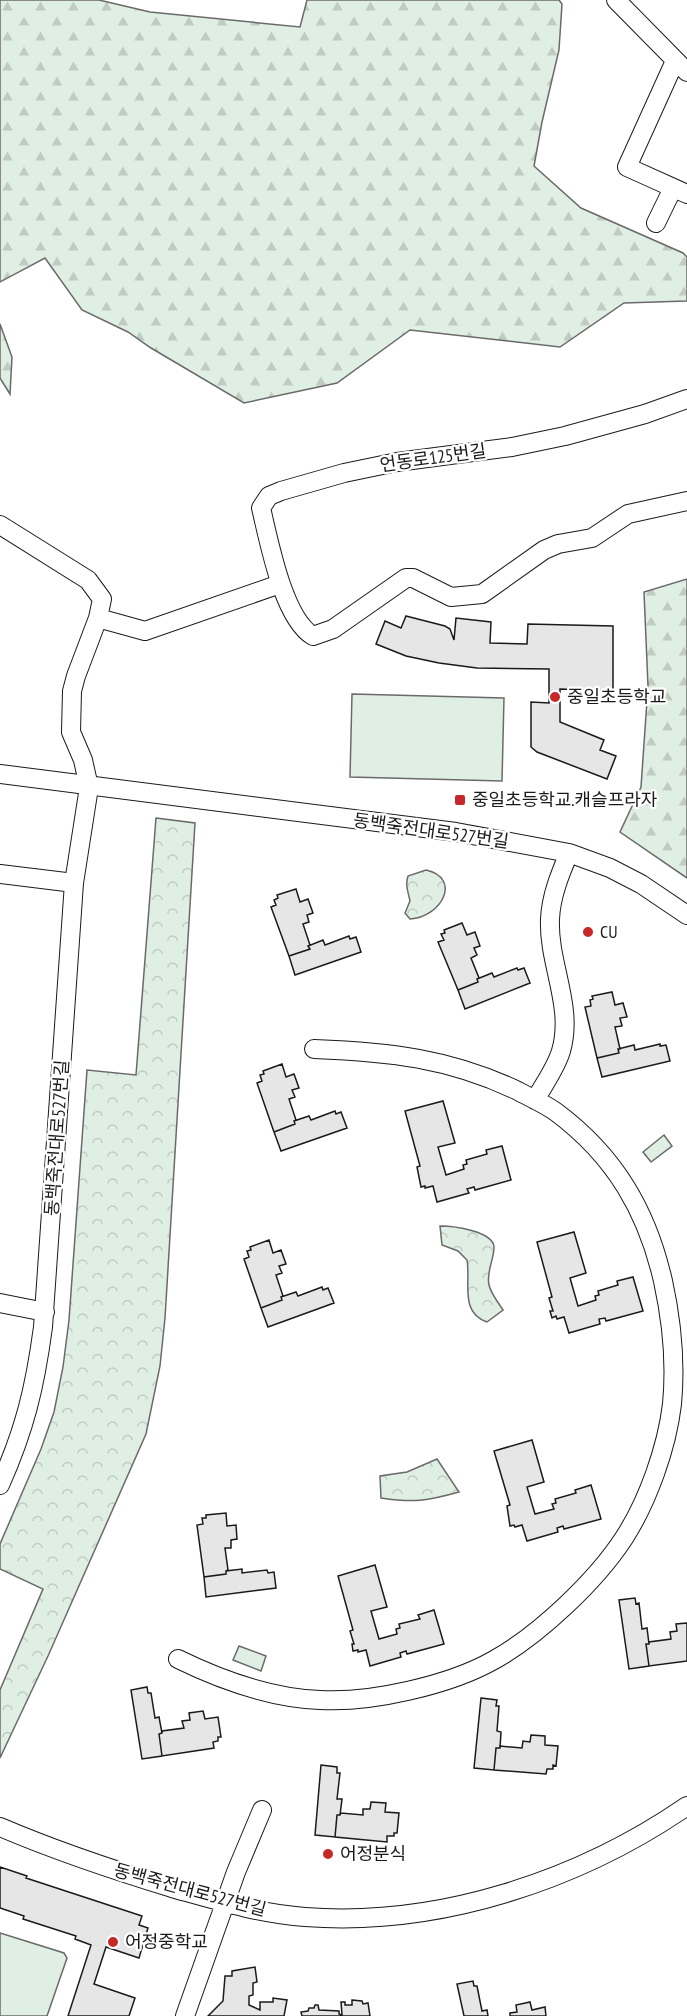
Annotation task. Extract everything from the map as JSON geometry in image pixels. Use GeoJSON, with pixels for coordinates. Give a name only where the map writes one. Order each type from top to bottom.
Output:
{"type":"FeatureCollection","features":[{"type":"Feature","properties":{"kind":"street"},"geometry":{"type":"LineString","coordinates":[[616,0],[681,66],[627,167],[680,191],[656,223]]}},
{"type":"Feature","properties":{"kind":"street","name":"언동로125번길"},"geometry":{"type":"LineString","coordinates":[[687,399],[585,431],[512,447],[367,468],[280,491],[269,496],[261,508],[280,584],[304,631],[313,636],[333,629],[406,578],[413,578],[451,597],[482,594],[544,550],[558,544],[592,538],[628,514],[687,501]]}},
{"type":"Feature","properties":{"kind":"street"},"geometry":{"type":"LineString","coordinates":[[0,525],[88,580],[102,599],[98,618],[72,691],[71,732],[83,760],[89,787]]}},
{"type":"Feature","properties":{"kind":"street"},"geometry":{"type":"LineString","coordinates":[[98,618],[145,632],[280,584]]}},
{"type":"Feature","properties":{"kind":"street","name":"동백죽전대로527번길"},"geometry":{"type":"LineString","coordinates":[[0,774],[456,832],[569,853],[610,868],[641,884],[687,915]]}},
{"type":"Feature","properties":{"kind":"street","name":"동백죽전대로527번길"},"geometry":{"type":"LineString","coordinates":[[0,1485],[19,1440],[31,1400],[45,1312],[74,883],[89,787]]}},
{"type":"Feature","properties":{"kind":"street"},"geometry":{"type":"LineString","coordinates":[[535,1100],[560,1052],[563,1036],[564,1006],[552,948],[550,918],[556,889],[569,853]]}},
{"type":"Feature","properties":{"kind":"street"},"geometry":{"type":"LineString","coordinates":[[0,874],[74,883]]}},
{"type":"Feature","properties":{"kind":"street"},"geometry":{"type":"LineString","coordinates":[[178,1659],[210,1675],[273,1694],[344,1701],[420,1687],[469,1672],[493,1661],[512,1649],[562,1608],[594,1575],[624,1538],[646,1496],[656,1469],[672,1406],[674,1359],[670,1317],[659,1264],[650,1235],[632,1194],[606,1158],[588,1140],[555,1111],[493,1079],[458,1067],[420,1058],[314,1049]]}},
{"type":"Feature","properties":{"kind":"street"},"geometry":{"type":"LineString","coordinates":[[0,1303],[45,1312]]}},
{"type":"Feature","properties":{"kind":"street","name":"동백죽전대로527번길"},"geometry":{"type":"LineString","coordinates":[[0,1827],[109,1868],[226,1903],[273,1913],[331,1918],[401,1914],[515,1891],[561,1875],[629,1842],[687,1806]]}},
{"type":"Feature","properties":{"kind":"street"},"geometry":{"type":"LineString","coordinates":[[185,2016],[236,1872],[262,1810]]}},
{"type":"Feature","properties":{"kind":"green space"},"geometry":{"type":"Polygon","coordinates":[[[0,0],[99,0],[150,12],[300,27],[307,0],[559,0],[562,4],[559,50],[534,166],[581,208],[683,253],[687,257],[687,301],[624,303],[560,347],[410,330],[337,383],[244,403],[128,332],[82,310],[45,258],[0,282],[0,0]]]}},
{"type":"Feature","properties":{"kind":"green space"},"geometry":{"type":"Polygon","coordinates":[[[0,324],[12,357],[10,394],[0,378],[0,324]]]}},
{"type":"Feature","properties":{"kind":"green space"},"geometry":{"type":"Polygon","coordinates":[[[687,579],[687,878],[620,832],[641,787],[648,686],[644,592],[687,579]]]}},
{"type":"Feature","properties":{"kind":"green space"},"geometry":{"type":"Polygon","coordinates":[[[352,694],[504,698],[502,781],[350,777],[352,694]]]}},
{"type":"Feature","properties":{"kind":"green space"},"geometry":{"type":"Polygon","coordinates":[[[156,818],[195,823],[165,1318],[160,1366],[146,1434],[48,1656],[0,1758],[0,1690],[43,1589],[0,1569],[0,1544],[41,1449],[54,1412],[63,1367],[69,1320],[87,1070],[136,1075],[156,818]]]}},
{"type":"Feature","properties":{"kind":"green space"},"geometry":{"type":"Polygon","coordinates":[[[426,870],[437,874],[443,881],[444,897],[431,912],[410,919],[405,913],[410,901],[408,876],[426,870]]]}},
{"type":"Feature","properties":{"kind":"green space"},"geometry":{"type":"Polygon","coordinates":[[[664,1135],[672,1146],[651,1162],[643,1152],[664,1135]]]}},
{"type":"Feature","properties":{"kind":"green space"},"geometry":{"type":"Polygon","coordinates":[[[440,1226],[472,1230],[492,1242],[494,1247],[489,1285],[503,1310],[487,1322],[478,1317],[469,1304],[467,1260],[458,1251],[442,1245],[440,1226]]]}},
{"type":"Feature","properties":{"kind":"green space"},"geometry":{"type":"Polygon","coordinates":[[[437,1459],[459,1492],[420,1500],[381,1498],[380,1476],[407,1472],[437,1459]]]}},
{"type":"Feature","properties":{"kind":"green space"},"geometry":{"type":"Polygon","coordinates":[[[239,1646],[266,1656],[261,1671],[233,1660],[239,1646]]]}},
{"type":"Feature","properties":{"kind":"green space"},"geometry":{"type":"Polygon","coordinates":[[[0,1933],[64,1953],[67,1958],[47,2016],[0,2016],[0,1933]]]}},
{"type":"Feature","properties":{"kind":"building","name":"중일초등학교"},"geometry":{"type":"Polygon","coordinates":[[[406,616],[445,626],[450,629],[454,640],[456,618],[491,622],[490,643],[527,644],[528,624],[613,626],[613,691],[560,689],[560,722],[604,740],[600,750],[616,756],[607,779],[537,752],[531,747],[531,702],[549,703],[549,669],[477,668],[439,663],[406,656],[376,644],[385,621],[401,628],[406,616]]]}},
{"type":"Feature","properties":{"kind":"building"},"geometry":{"type":"Polygon","coordinates":[[[296,889],[300,902],[308,899],[313,913],[307,915],[309,922],[303,924],[310,949],[289,956],[271,907],[276,905],[274,900],[278,898],[277,895],[296,889]]]}},
{"type":"Feature","properties":{"kind":"building"},"geometry":{"type":"Polygon","coordinates":[[[462,923],[467,935],[475,932],[480,946],[474,948],[477,955],[471,958],[479,978],[478,982],[458,990],[438,942],[444,940],[441,934],[445,933],[444,930],[462,923]]]}},
{"type":"Feature","properties":{"kind":"building"},"geometry":{"type":"Polygon","coordinates":[[[349,936],[350,939],[356,937],[361,952],[295,975],[289,956],[310,949],[308,946],[323,940],[325,945],[349,936]]]}},
{"type":"Feature","properties":{"kind":"building"},"geometry":{"type":"Polygon","coordinates":[[[517,968],[518,970],[524,968],[530,983],[465,1009],[458,990],[492,973],[494,977],[517,968]]]}},
{"type":"Feature","properties":{"kind":"building"},"geometry":{"type":"Polygon","coordinates":[[[612,992],[615,1005],[623,1003],[627,1017],[620,1018],[622,1026],[615,1027],[620,1049],[618,1049],[619,1053],[597,1058],[585,1007],[591,1006],[592,996],[612,992]]]}},
{"type":"Feature","properties":{"kind":"building"},"geometry":{"type":"Polygon","coordinates":[[[660,1044],[660,1046],[666,1045],[670,1061],[602,1077],[597,1058],[619,1053],[618,1049],[634,1045],[635,1050],[660,1044]]]}},
{"type":"Feature","properties":{"kind":"building"},"geometry":{"type":"Polygon","coordinates":[[[282,1064],[286,1077],[294,1074],[299,1088],[292,1090],[295,1097],[289,1099],[296,1120],[295,1124],[274,1132],[257,1083],[262,1081],[260,1075],[264,1074],[263,1071],[282,1064]]]}},
{"type":"Feature","properties":{"kind":"building"},"geometry":{"type":"Polygon","coordinates":[[[443,1101],[455,1143],[438,1147],[446,1175],[464,1169],[463,1165],[467,1164],[466,1160],[487,1154],[486,1150],[502,1146],[511,1180],[475,1190],[474,1187],[467,1189],[469,1193],[437,1202],[433,1186],[421,1187],[417,1167],[420,1166],[405,1111],[443,1101]]]}},
{"type":"Feature","properties":{"kind":"building"},"geometry":{"type":"Polygon","coordinates":[[[335,1111],[336,1114],[341,1112],[347,1128],[281,1151],[274,1132],[295,1124],[294,1121],[309,1116],[311,1120],[335,1111]]]}},
{"type":"Feature","properties":{"kind":"building"},"geometry":{"type":"Polygon","coordinates":[[[574,1232],[586,1273],[570,1278],[578,1306],[596,1300],[595,1296],[599,1295],[598,1291],[618,1285],[617,1281],[633,1277],[643,1311],[606,1321],[605,1318],[599,1319],[600,1324],[569,1333],[564,1317],[552,1318],[550,1311],[553,1311],[549,1298],[552,1297],[537,1242],[574,1232]]]}},
{"type":"Feature","properties":{"kind":"building"},"geometry":{"type":"Polygon","coordinates":[[[269,1240],[273,1253],[281,1250],[286,1264],[279,1266],[282,1273],[276,1275],[283,1296],[282,1300],[261,1308],[244,1259],[249,1257],[247,1251],[251,1250],[250,1247],[269,1240]]]}},
{"type":"Feature","properties":{"kind":"building"},"geometry":{"type":"Polygon","coordinates":[[[322,1287],[323,1290],[328,1288],[334,1303],[268,1327],[261,1308],[282,1300],[281,1297],[296,1292],[298,1296],[322,1287]]]}},
{"type":"Feature","properties":{"kind":"building"},"geometry":{"type":"Polygon","coordinates":[[[532,1440],[544,1482],[527,1487],[535,1514],[554,1509],[552,1504],[556,1503],[555,1499],[576,1493],[575,1490],[591,1485],[601,1519],[564,1529],[563,1526],[557,1528],[558,1532],[527,1541],[522,1525],[510,1526],[507,1506],[510,1505],[494,1451],[532,1440]]]}},
{"type":"Feature","properties":{"kind":"building"},"geometry":{"type":"Polygon","coordinates":[[[226,1513],[227,1526],[236,1525],[237,1539],[231,1540],[231,1548],[225,1548],[228,1570],[226,1574],[204,1577],[197,1525],[203,1524],[202,1518],[206,1518],[206,1515],[226,1513]]]}},
{"type":"Feature","properties":{"kind":"building"},"geometry":{"type":"Polygon","coordinates":[[[375,1565],[387,1607],[371,1611],[379,1639],[397,1634],[396,1629],[400,1628],[399,1624],[420,1619],[418,1615],[434,1610],[444,1644],[407,1654],[406,1651],[400,1653],[401,1657],[370,1666],[366,1650],[353,1651],[352,1644],[354,1644],[350,1631],[353,1630],[338,1576],[375,1565]]]}},
{"type":"Feature","properties":{"kind":"building"},"geometry":{"type":"Polygon","coordinates":[[[242,1569],[242,1573],[267,1570],[268,1573],[274,1572],[276,1588],[206,1597],[204,1577],[242,1569]]]}},
{"type":"Feature","properties":{"kind":"building"},"geometry":{"type":"Polygon","coordinates":[[[635,1598],[636,1604],[639,1603],[642,1629],[647,1628],[649,1644],[646,1644],[649,1666],[629,1669],[619,1600],[635,1598]]]}},
{"type":"Feature","properties":{"kind":"building"},"geometry":{"type":"Polygon","coordinates":[[[687,1623],[687,1661],[649,1666],[646,1644],[671,1639],[670,1632],[677,1631],[676,1624],[687,1623]]]}},
{"type":"Feature","properties":{"kind":"building"},"geometry":{"type":"Polygon","coordinates":[[[147,1687],[148,1693],[151,1693],[155,1718],[159,1717],[162,1756],[142,1759],[131,1690],[147,1687]]]}},
{"type":"Feature","properties":{"kind":"building"},"geometry":{"type":"Polygon","coordinates":[[[481,1698],[497,1700],[496,1706],[499,1706],[497,1731],[501,1732],[500,1748],[496,1748],[494,1770],[474,1768],[481,1698]]]}},
{"type":"Feature","properties":{"kind":"building"},"geometry":{"type":"Polygon","coordinates":[[[203,1711],[205,1719],[218,1717],[221,1737],[218,1737],[218,1741],[213,1742],[214,1748],[162,1756],[159,1734],[162,1731],[184,1728],[182,1721],[190,1720],[189,1713],[203,1711]]]}},
{"type":"Feature","properties":{"kind":"building"},"geometry":{"type":"Polygon","coordinates":[[[531,1735],[545,1736],[545,1745],[558,1746],[556,1766],[553,1765],[553,1769],[547,1769],[546,1774],[494,1770],[496,1748],[500,1746],[522,1748],[523,1741],[530,1742],[531,1735]]]}},
{"type":"Feature","properties":{"kind":"building"},"geometry":{"type":"Polygon","coordinates":[[[321,1765],[337,1767],[337,1773],[340,1773],[337,1799],[342,1799],[340,1815],[337,1815],[335,1837],[315,1835],[321,1765]]]}},
{"type":"Feature","properties":{"kind":"building"},"geometry":{"type":"Polygon","coordinates":[[[371,1802],[386,1803],[385,1812],[399,1813],[397,1833],[394,1833],[394,1836],[387,1836],[387,1842],[335,1837],[337,1815],[341,1813],[363,1815],[363,1809],[370,1809],[371,1802]]]}},
{"type":"Feature","properties":{"kind":"building","name":"어정중학교"},"geometry":{"type":"Polygon","coordinates":[[[0,1867],[27,1876],[26,1878],[142,1916],[139,1925],[148,1928],[139,1958],[106,1947],[94,1984],[135,1998],[129,2016],[68,2016],[91,1945],[75,1939],[76,1936],[23,1919],[24,1916],[0,1908],[0,1867]]]}},
{"type":"Feature","properties":{"kind":"building"},"geometry":{"type":"Polygon","coordinates":[[[255,1967],[257,1982],[253,1983],[253,1995],[249,1996],[249,2005],[260,2010],[260,2002],[273,2002],[273,1998],[287,2000],[284,2016],[208,2016],[223,2001],[225,1976],[232,1976],[232,1971],[255,1967]]]}},
{"type":"Feature","properties":{"kind":"building"},"geometry":{"type":"Polygon","coordinates":[[[473,1981],[474,1986],[477,1986],[482,2011],[487,2010],[488,2016],[464,2016],[457,1984],[473,1981]]]}},
{"type":"Feature","properties":{"kind":"building"},"geometry":{"type":"Polygon","coordinates":[[[352,2000],[362,2001],[363,2004],[368,2003],[370,2016],[302,2016],[301,2012],[314,2008],[315,2005],[318,2005],[319,2010],[339,2011],[342,2015],[341,2002],[345,2002],[345,2005],[352,2005],[352,2000]]]}},
{"type":"Feature","properties":{"kind":"building"},"geometry":{"type":"Polygon","coordinates":[[[530,2002],[532,2010],[545,2007],[546,2016],[510,2016],[510,2013],[517,2012],[516,2005],[530,2002]]]}},
{"type":"Feature","properties":{"kind":"place","name":"중일초등학교"},"geometry":{"type":"Point","coordinates":[555,697]}},
{"type":"Feature","properties":{"kind":"place","name":"중일초등학교.캐슬프라자"},"geometry":{"type":"Point","coordinates":[460,800]}},
{"type":"Feature","properties":{"kind":"place","name":"CU"},"geometry":{"type":"Point","coordinates":[588,932]}},
{"type":"Feature","properties":{"kind":"place","name":"어정분식"},"geometry":{"type":"Point","coordinates":[328,1854]}},
{"type":"Feature","properties":{"kind":"place","name":"어정중학교"},"geometry":{"type":"Point","coordinates":[113,1942]}}]}
